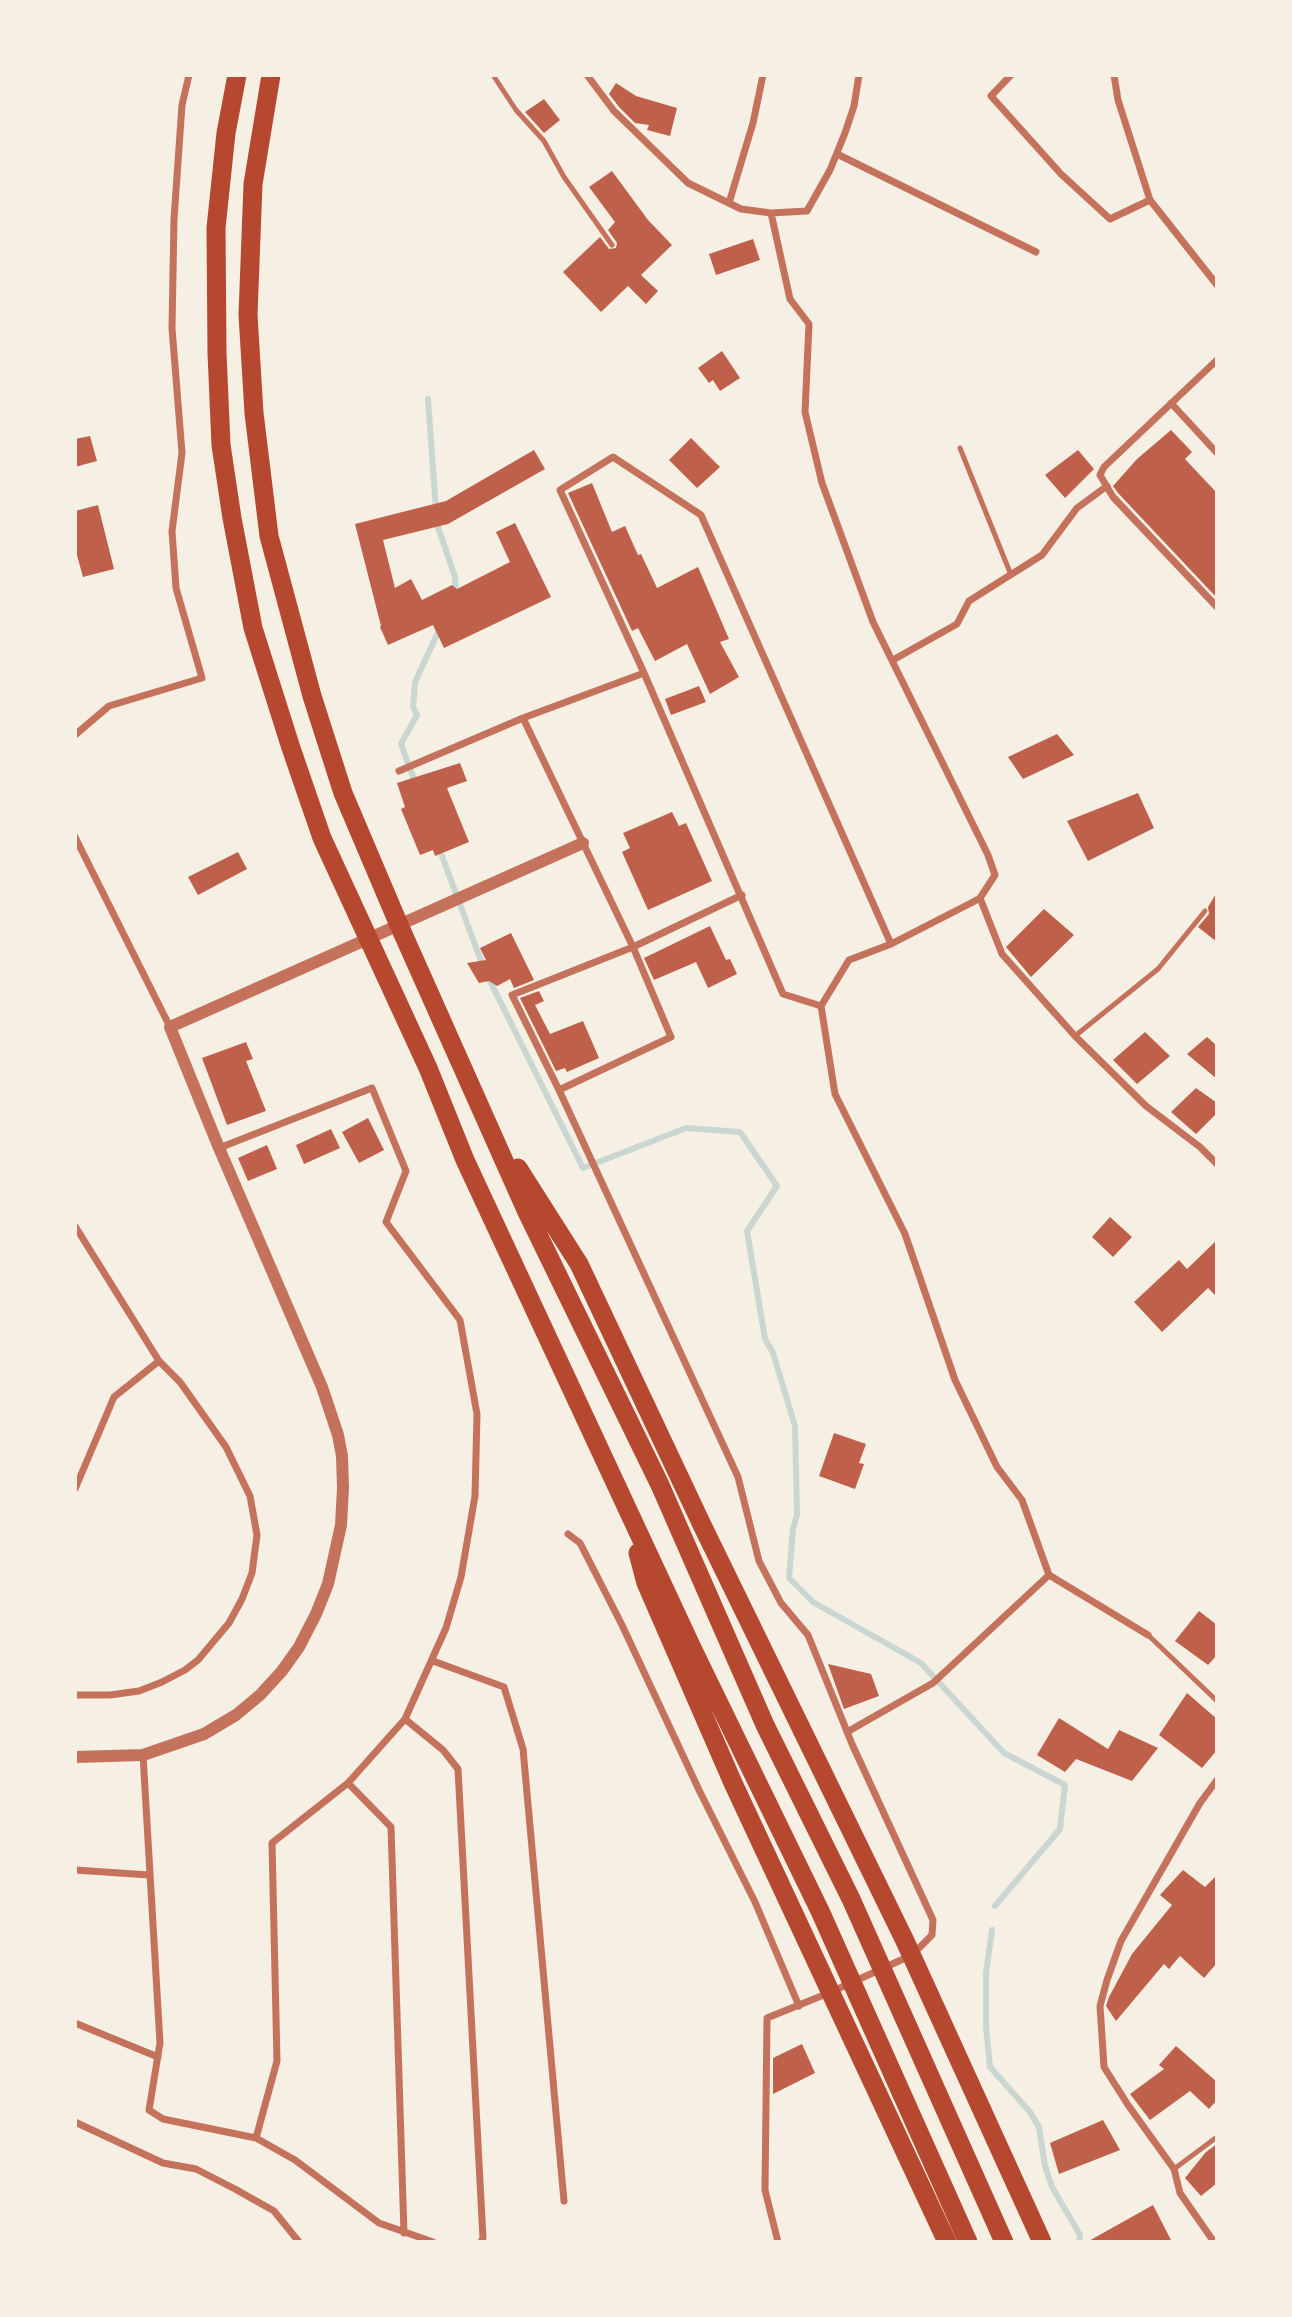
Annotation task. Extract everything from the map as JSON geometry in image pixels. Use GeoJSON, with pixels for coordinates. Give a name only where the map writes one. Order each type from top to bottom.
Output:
{"type":"FeatureCollection","features":[{"type":"Feature","properties":{"kind":"highway"},"geometry":{"type":"LineString","coordinates":[[237,75],[226,133],[216,228],[221,445],[253,628],[291,748],[322,838],[428,1068],[465,1160],[693,1650],[820,1911],[968,2242]]}},
{"type":"Feature","properties":{"kind":"highway"},"geometry":{"type":"LineString","coordinates":[[271,75],[253,184],[248,315],[254,413],[270,536],[312,696],[344,793],[398,925],[526,1210],[660,1485],[765,1725],[851,1899],[1003,2242]]}},
{"type":"Feature","properties":{"kind":"highway"},"geometry":{"type":"LineString","coordinates":[[487,1120],[579,1264],[703,1527],[912,1955],[1042,2242]]}},
{"type":"Feature","properties":{"kind":"highway"},"geometry":{"type":"LineString","coordinates":[[621,1493],[646,1583],[733,1783],[947,2242]]}},
{"type":"Feature","properties":{"kind":"street"},"geometry":{"type":"LineString","coordinates":[[75,735],[109,706],[202,678],[176,588],[172,531],[182,453],[172,328],[174,219],[183,105],[189,75]]}},
{"type":"Feature","properties":{"kind":"street"},"geometry":{"type":"LineString","coordinates":[[587,75],[614,111],[688,183],[741,209],[771,213],[807,211],[837,154],[854,106],[859,75]]}},
{"type":"Feature","properties":{"kind":"street"},"geometry":{"type":"LineString","coordinates":[[729,203],[753,123],[763,75]]}},
{"type":"Feature","properties":{"kind":"street"},"geometry":{"type":"LineString","coordinates":[[1011,75],[991,96],[1061,174],[1110,219],[1150,200]]}},
{"type":"Feature","properties":{"kind":"street"},"geometry":{"type":"LineString","coordinates":[[1114,75],[1118,100],[1150,200],[1217,285]]}},
{"type":"Feature","properties":{"kind":"street"},"geometry":{"type":"LineString","coordinates":[[837,154],[1036,252]]}},
{"type":"Feature","properties":{"kind":"street"},"geometry":{"type":"LineString","coordinates":[[771,213],[790,299],[809,324],[805,412],[822,483],[873,622],[988,855],[995,876],[980,898],[891,944],[849,960],[821,1006],[835,1094],[905,1234],[956,1380],[998,1467],[1022,1500],[1049,1576],[1148,1635]]}},
{"type":"Feature","properties":{"kind":"street"},"geometry":{"type":"LineString","coordinates":[[1217,360],[1102,470],[1101,478],[1114,497],[1217,607]]}},
{"type":"Feature","properties":{"kind":"street"},"geometry":{"type":"LineString","coordinates":[[1171,403],[1217,453]]}},
{"type":"Feature","properties":{"kind":"street"},"geometry":{"type":"LineString","coordinates":[[821,1006],[783,994],[644,673],[560,490],[613,457],[701,515],[891,944]]}},
{"type":"Feature","properties":{"kind":"street"},"geometry":{"type":"LineString","coordinates":[[893,660],[957,624],[969,601],[1042,555],[1077,508],[1107,486]]}},
{"type":"Feature","properties":{"kind":"street"},"geometry":{"type":"LineString","coordinates":[[399,771],[523,718],[644,673]]}},
{"type":"Feature","properties":{"kind":"street"},"geometry":{"type":"LineString","coordinates":[[523,718],[633,947],[671,1037],[559,1090]]}},
{"type":"Feature","properties":{"kind":"street"},"geometry":{"type":"LineString","coordinates":[[75,837],[170,1027],[322,1387],[338,1435],[343,1488],[341,1525],[328,1584],[316,1614],[299,1647],[260,1695],[236,1715],[204,1734],[143,1755],[75,1757]]}},
{"type":"Feature","properties":{"kind":"street"},"geometry":{"type":"LineString","coordinates":[[170,1027],[583,843]]}},
{"type":"Feature","properties":{"kind":"street"},"geometry":{"type":"LineString","coordinates":[[741,895],[633,947],[512,995],[559,1090],[738,1477],[759,1561],[781,1604],[808,1635],[848,1732],[933,1920],[932,1936],[912,1955],[767,2018],[765,2190],[778,2242]]}},
{"type":"Feature","properties":{"kind":"street"},"geometry":{"type":"LineString","coordinates":[[980,898],[1002,954],[1075,1036],[1146,1106],[1200,1147],[1217,1164]]}},
{"type":"Feature","properties":{"kind":"street"},"geometry":{"type":"LineString","coordinates":[[219,1148],[372,1088],[406,1171],[386,1222],[460,1320],[477,1414],[475,1496],[466,1554],[446,1628],[433,1661],[405,1719],[348,1783],[272,1843],[277,2061],[256,2138]]}},
{"type":"Feature","properties":{"kind":"street"},"geometry":{"type":"LineString","coordinates":[[75,1226],[159,1361],[180,1382],[226,1447],[240,1472],[255,1518],[257,1545],[252,1573],[229,1623],[212,1646],[185,1670],[139,1691],[110,1695],[75,1695]]}},
{"type":"Feature","properties":{"kind":"street"},"geometry":{"type":"LineString","coordinates":[[75,1489],[114,1397],[159,1361]]}},
{"type":"Feature","properties":{"kind":"street"},"geometry":{"type":"LineString","coordinates":[[568,1534],[580,1542],[622,1625],[755,1902],[799,2006]]}},
{"type":"Feature","properties":{"kind":"street"},"geometry":{"type":"LineString","coordinates":[[848,1732],[933,1683],[1049,1576]]}},
{"type":"Feature","properties":{"kind":"street"},"geometry":{"type":"LineString","coordinates":[[433,1661],[504,1686],[523,1749],[564,2202]]}},
{"type":"Feature","properties":{"kind":"street"},"geometry":{"type":"LineString","coordinates":[[405,1719],[443,1750],[458,1769],[483,2238],[481,2242]]}},
{"type":"Feature","properties":{"kind":"street"},"geometry":{"type":"LineString","coordinates":[[143,1755],[160,2043],[149,2110],[163,2119],[256,2138],[295,2160],[379,2223],[433,2242]]}},
{"type":"Feature","properties":{"kind":"street"},"geometry":{"type":"LineString","coordinates":[[1214,2242],[1180,2193],[1174,2169],[1104,2067],[1100,2006],[1121,1941],[1200,1803],[1217,1780]]}},
{"type":"Feature","properties":{"kind":"street"},"geometry":{"type":"LineString","coordinates":[[348,1783],[391,1827],[404,2233]]}},
{"type":"Feature","properties":{"kind":"street"},"geometry":{"type":"LineString","coordinates":[[75,1870],[149,1875]]}},
{"type":"Feature","properties":{"kind":"street"},"geometry":{"type":"LineString","coordinates":[[75,2023],[158,2057]]}},
{"type":"Feature","properties":{"kind":"street"},"geometry":{"type":"LineString","coordinates":[[75,2122],[163,2163],[196,2168],[274,2211],[299,2242]]}},
{"type":"Feature","properties":{"kind":"lane"},"geometry":{"type":"LineString","coordinates":[[493,75],[516,110],[544,141],[564,177],[612,245]]}},
{"type":"Feature","properties":{"kind":"lane"},"geometry":{"type":"LineString","coordinates":[[960,448],[1011,575]]}},
{"type":"Feature","properties":{"kind":"lane"},"geometry":{"type":"LineString","coordinates":[[1075,1036],[1158,969],[1205,911]]}},
{"type":"Feature","properties":{"kind":"lane"},"geometry":{"type":"LineString","coordinates":[[1148,1635],[1217,1701]]}},
{"type":"Feature","properties":{"kind":"lane"},"geometry":{"type":"LineString","coordinates":[[1174,2169],[1217,2137]]}},
{"type":"Feature","properties":{"kind":"building"},"geometry":{"type":"Polygon","coordinates":[[[616,83],[636,96],[677,108],[670,136],[647,130],[649,125],[635,123],[609,94],[616,83]]]}},
{"type":"Feature","properties":{"kind":"building"},"geometry":{"type":"Polygon","coordinates":[[[544,99],[560,120],[544,133],[525,112],[544,99]]]}},
{"type":"Feature","properties":{"kind":"building"},"geometry":{"type":"Polygon","coordinates":[[[612,171],[648,220],[672,245],[641,275],[658,291],[646,304],[628,286],[601,312],[563,272],[600,237],[609,249],[616,248],[617,243],[608,230],[615,222],[589,187],[612,171]]]}},
{"type":"Feature","properties":{"kind":"building"},"geometry":{"type":"Polygon","coordinates":[[[753,239],[760,260],[716,275],[709,254],[753,239]]]}},
{"type":"Feature","properties":{"kind":"building"},"geometry":{"type":"Polygon","coordinates":[[[722,351],[740,378],[720,391],[713,380],[709,383],[698,368],[722,351]]]}},
{"type":"Feature","properties":{"kind":"building"},"geometry":{"type":"Polygon","coordinates":[[[1171,430],[1192,452],[1185,459],[1217,493],[1217,598],[1113,486],[1137,459],[1171,430]]]}},
{"type":"Feature","properties":{"kind":"building"},"geometry":{"type":"Polygon","coordinates":[[[90,436],[97,461],[75,467],[75,439],[90,436]]]}},
{"type":"Feature","properties":{"kind":"building"},"geometry":{"type":"Polygon","coordinates":[[[691,438],[720,467],[697,488],[669,460],[691,438]]]}},
{"type":"Feature","properties":{"kind":"building"},"geometry":{"type":"Polygon","coordinates":[[[534,450],[545,469],[448,524],[383,540],[395,588],[411,579],[422,600],[452,585],[457,589],[510,562],[496,532],[515,523],[551,597],[444,648],[433,625],[388,645],[380,627],[355,524],[446,501],[534,450]]]}},
{"type":"Feature","properties":{"kind":"building"},"geometry":{"type":"Polygon","coordinates":[[[1078,450],[1094,469],[1065,498],[1045,475],[1078,450]]]}},
{"type":"Feature","properties":{"kind":"building"},"geometry":{"type":"Polygon","coordinates":[[[592,483],[612,532],[625,526],[657,588],[698,567],[729,639],[720,642],[739,677],[710,694],[687,644],[655,661],[638,628],[632,631],[568,493],[592,483]]]}},
{"type":"Feature","properties":{"kind":"building"},"geometry":{"type":"Polygon","coordinates":[[[98,505],[114,569],[83,577],[75,548],[75,511],[98,505]]]}},
{"type":"Feature","properties":{"kind":"building"},"geometry":{"type":"Polygon","coordinates":[[[699,686],[706,702],[671,715],[665,699],[699,686]]]}},
{"type":"Feature","properties":{"kind":"building"},"geometry":{"type":"Polygon","coordinates":[[[1057,734],[1074,755],[1023,779],[1008,757],[1057,734]]]}},
{"type":"Feature","properties":{"kind":"building"},"geometry":{"type":"Polygon","coordinates":[[[460,763],[467,781],[447,788],[469,842],[435,856],[433,850],[420,855],[401,809],[405,807],[397,783],[460,763]]]}},
{"type":"Feature","properties":{"kind":"building"},"geometry":{"type":"Polygon","coordinates":[[[1138,793],[1154,828],[1088,861],[1067,821],[1138,793]]]}},
{"type":"Feature","properties":{"kind":"building"},"geometry":{"type":"Polygon","coordinates":[[[672,812],[679,826],[686,823],[712,881],[648,910],[622,852],[630,848],[623,833],[672,812]]]}},
{"type":"Feature","properties":{"kind":"building"},"geometry":{"type":"Polygon","coordinates":[[[238,852],[247,869],[198,895],[188,877],[238,852]]]}},
{"type":"Feature","properties":{"kind":"building"},"geometry":{"type":"Polygon","coordinates":[[[1217,892],[1217,942],[1198,927],[1209,914],[1208,907],[1217,892]]]}},
{"type":"Feature","properties":{"kind":"building"},"geometry":{"type":"Polygon","coordinates":[[[1044,909],[1074,935],[1031,977],[1006,947],[1044,909]]]}},
{"type":"Feature","properties":{"kind":"building"},"geometry":{"type":"Polygon","coordinates":[[[710,926],[726,960],[730,959],[737,974],[708,988],[696,962],[654,980],[644,958],[710,926]]]}},
{"type":"Feature","properties":{"kind":"building"},"geometry":{"type":"Polygon","coordinates":[[[511,933],[534,980],[514,988],[510,979],[497,986],[489,981],[479,983],[467,963],[486,960],[480,948],[511,933]]]}},
{"type":"Feature","properties":{"kind":"building"},"geometry":{"type":"Polygon","coordinates":[[[539,991],[544,1001],[535,1005],[550,1034],[583,1021],[599,1058],[567,1072],[565,1068],[556,1071],[520,998],[539,991]]]}},
{"type":"Feature","properties":{"kind":"building"},"geometry":{"type":"Polygon","coordinates":[[[1145,1032],[1170,1056],[1137,1084],[1113,1060],[1145,1032]]]}},
{"type":"Feature","properties":{"kind":"building"},"geometry":{"type":"Polygon","coordinates":[[[1207,1037],[1217,1046],[1217,1079],[1187,1054],[1207,1037]]]}},
{"type":"Feature","properties":{"kind":"building"},"geometry":{"type":"Polygon","coordinates":[[[246,1042],[253,1059],[246,1061],[266,1111],[227,1125],[202,1058],[246,1042]]]}},
{"type":"Feature","properties":{"kind":"building"},"geometry":{"type":"Polygon","coordinates":[[[1196,1088],[1217,1103],[1217,1113],[1196,1134],[1171,1112],[1196,1088]]]}},
{"type":"Feature","properties":{"kind":"building"},"geometry":{"type":"Polygon","coordinates":[[[368,1118],[384,1150],[359,1163],[342,1132],[368,1118]]]}},
{"type":"Feature","properties":{"kind":"building"},"geometry":{"type":"Polygon","coordinates":[[[331,1129],[340,1148],[304,1164],[296,1145],[331,1129]]]}},
{"type":"Feature","properties":{"kind":"building"},"geometry":{"type":"Polygon","coordinates":[[[267,1145],[277,1169],[248,1181],[238,1158],[267,1145]]]}},
{"type":"Feature","properties":{"kind":"building"},"geometry":{"type":"Polygon","coordinates":[[[1110,1217],[1132,1237],[1113,1257],[1092,1237],[1110,1217]]]}},
{"type":"Feature","properties":{"kind":"building"},"geometry":{"type":"Polygon","coordinates":[[[1217,1240],[1217,1297],[1208,1288],[1162,1332],[1134,1302],[1179,1260],[1187,1269],[1217,1240]]]}},
{"type":"Feature","properties":{"kind":"building"},"geometry":{"type":"Polygon","coordinates":[[[834,1433],[866,1444],[859,1463],[864,1464],[855,1489],[819,1476],[834,1433]]]}},
{"type":"Feature","properties":{"kind":"building"},"geometry":{"type":"Polygon","coordinates":[[[1199,1611],[1217,1625],[1217,1655],[1208,1665],[1175,1641],[1199,1611]]]}},
{"type":"Feature","properties":{"kind":"building"},"geometry":{"type":"Polygon","coordinates":[[[828,1664],[871,1674],[879,1696],[844,1709],[828,1664]]]}},
{"type":"Feature","properties":{"kind":"building"},"geometry":{"type":"Polygon","coordinates":[[[1187,1693],[1217,1719],[1217,1750],[1202,1768],[1159,1735],[1187,1693]]]}},
{"type":"Feature","properties":{"kind":"building"},"geometry":{"type":"Polygon","coordinates":[[[1059,1718],[1108,1749],[1119,1730],[1158,1748],[1132,1781],[1076,1759],[1065,1772],[1037,1755],[1059,1718]]]}},
{"type":"Feature","properties":{"kind":"building"},"geometry":{"type":"Polygon","coordinates":[[[1183,1870],[1205,1887],[1217,1875],[1217,1963],[1204,1978],[1180,1956],[1169,1969],[1164,1964],[1116,2021],[1106,2006],[1109,1997],[1132,1954],[1172,1905],[1160,1895],[1183,1870]]]}},
{"type":"Feature","properties":{"kind":"building"},"geometry":{"type":"Polygon","coordinates":[[[802,2044],[815,2073],[773,2094],[773,2058],[802,2044]]]}},
{"type":"Feature","properties":{"kind":"building"},"geometry":{"type":"Polygon","coordinates":[[[1176,2046],[1217,2082],[1217,2100],[1209,2109],[1190,2091],[1150,2120],[1130,2094],[1164,2069],[1159,2065],[1176,2046]]]}},
{"type":"Feature","properties":{"kind":"building"},"geometry":{"type":"Polygon","coordinates":[[[1103,2120],[1120,2150],[1059,2174],[1050,2143],[1103,2120]]]}},
{"type":"Feature","properties":{"kind":"building"},"geometry":{"type":"Polygon","coordinates":[[[1217,2144],[1217,2183],[1201,2196],[1185,2178],[1206,2152],[1217,2144]]]}},
{"type":"Feature","properties":{"kind":"building"},"geometry":{"type":"Polygon","coordinates":[[[1153,2205],[1172,2242],[1087,2242],[1153,2205]]]}},
{"type":"Feature","properties":{"kind":"waterway"},"geometry":{"type":"LineString","coordinates":[[428,399],[437,524],[455,577],[456,596]]}},
{"type":"Feature","properties":{"kind":"waterway"},"geometry":{"type":"LineString","coordinates":[[416,785],[401,744],[417,715],[413,707],[415,682],[440,628]]}},
{"type":"Feature","properties":{"kind":"waterway"},"geometry":{"type":"LineString","coordinates":[[439,848],[483,966]]}},
{"type":"Feature","properties":{"kind":"waterway"},"geometry":{"type":"LineString","coordinates":[[487,975],[583,1168],[686,1128],[740,1132],[777,1186],[747,1231],[765,1339],[773,1353],[795,1426],[797,1515],[793,1529],[789,1578],[813,1602],[921,1663],[1004,1753],[1065,1785],[1060,1829],[995,1906]]}},
{"type":"Feature","properties":{"kind":"waterway"},"geometry":{"type":"LineString","coordinates":[[992,1930],[986,1973],[986,2027],[990,2067],[1030,2112],[1039,2127],[1045,2166],[1052,2187],[1080,2235],[1079,2242]]}}]}
